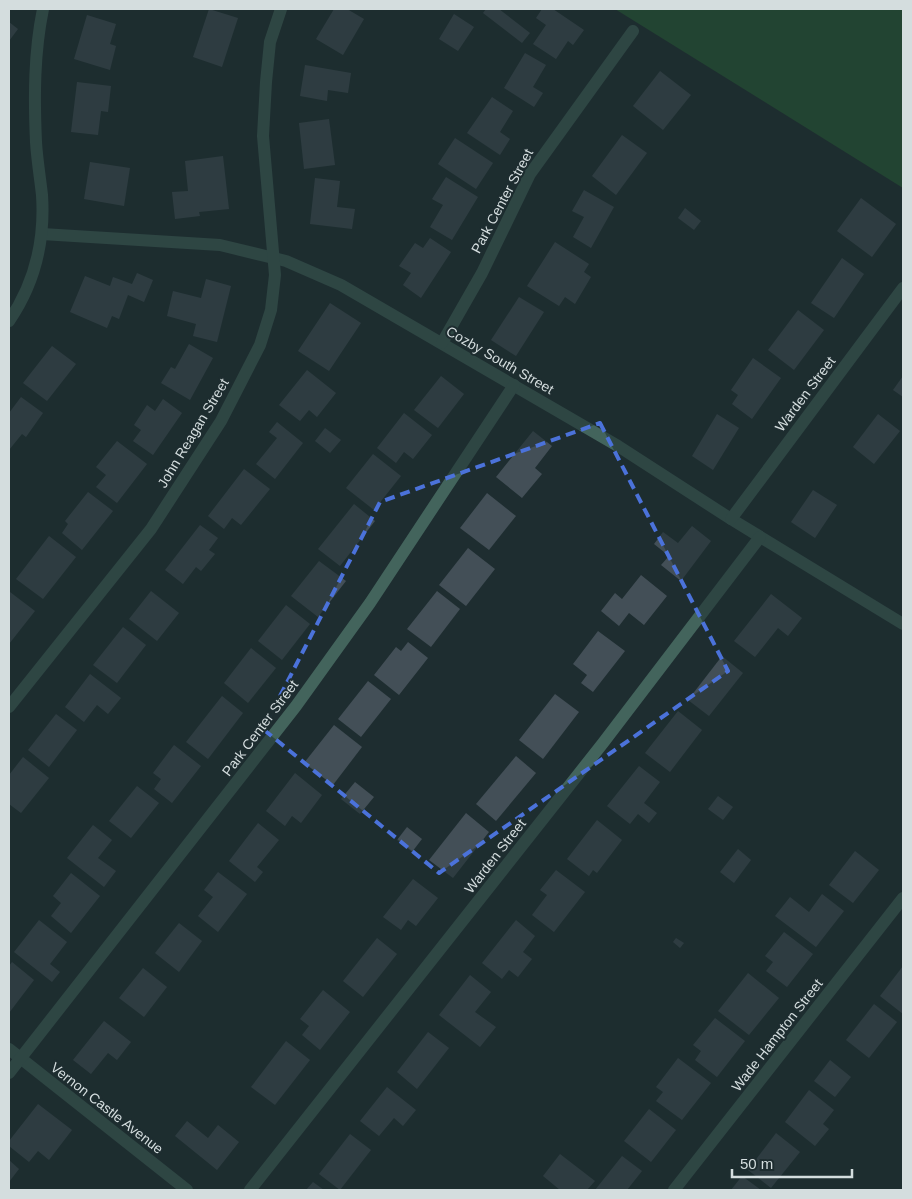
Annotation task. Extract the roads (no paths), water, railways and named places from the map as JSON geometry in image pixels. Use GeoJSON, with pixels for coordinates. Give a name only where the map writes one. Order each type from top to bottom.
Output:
{"type":"FeatureCollection","features":[{"type":"Feature","properties":{"kind":"street"},"geometry":{"type":"LineString","coordinates":[[9,321],[29,285],[40,252],[42,234],[42,197],[36,145],[34,86],[43,9]]}},
{"type":"Feature","properties":{"kind":"street","name":"John Reagan Street"},"geometry":{"type":"LineString","coordinates":[[9,707],[150,529],[221,420],[260,344],[271,310],[275,275],[263,136],[270,42],[281,9]]}},
{"type":"Feature","properties":{"kind":"street","name":"Park Center Street"},"geometry":{"type":"LineString","coordinates":[[442,343],[482,272],[530,174],[633,31]]}},
{"type":"Feature","properties":{"kind":"street","name":"Cozby South Street"},"geometry":{"type":"LineString","coordinates":[[42,234],[220,245],[274,258],[341,285],[618,446],[731,519],[903,624]]}},
{"type":"Feature","properties":{"kind":"street","name":"Warden Street"},"geometry":{"type":"LineString","coordinates":[[731,519],[903,288]]}},
{"type":"Feature","properties":{"kind":"street","name":"Park Center Street"},"geometry":{"type":"LineString","coordinates":[[9,1073],[296,706],[370,603],[514,385]]}},
{"type":"Feature","properties":{"kind":"street","name":"Warden Street"},"geometry":{"type":"LineString","coordinates":[[250,1190],[596,751],[760,537]]}},
{"type":"Feature","properties":{"kind":"street","name":"Wade Hampton Street"},"geometry":{"type":"LineString","coordinates":[[674,1190],[903,898]]}},
{"type":"Feature","properties":{"kind":"street","name":"Vernon Castle Avenue"},"geometry":{"type":"LineString","coordinates":[[9,1050],[187,1190]]}}]}
